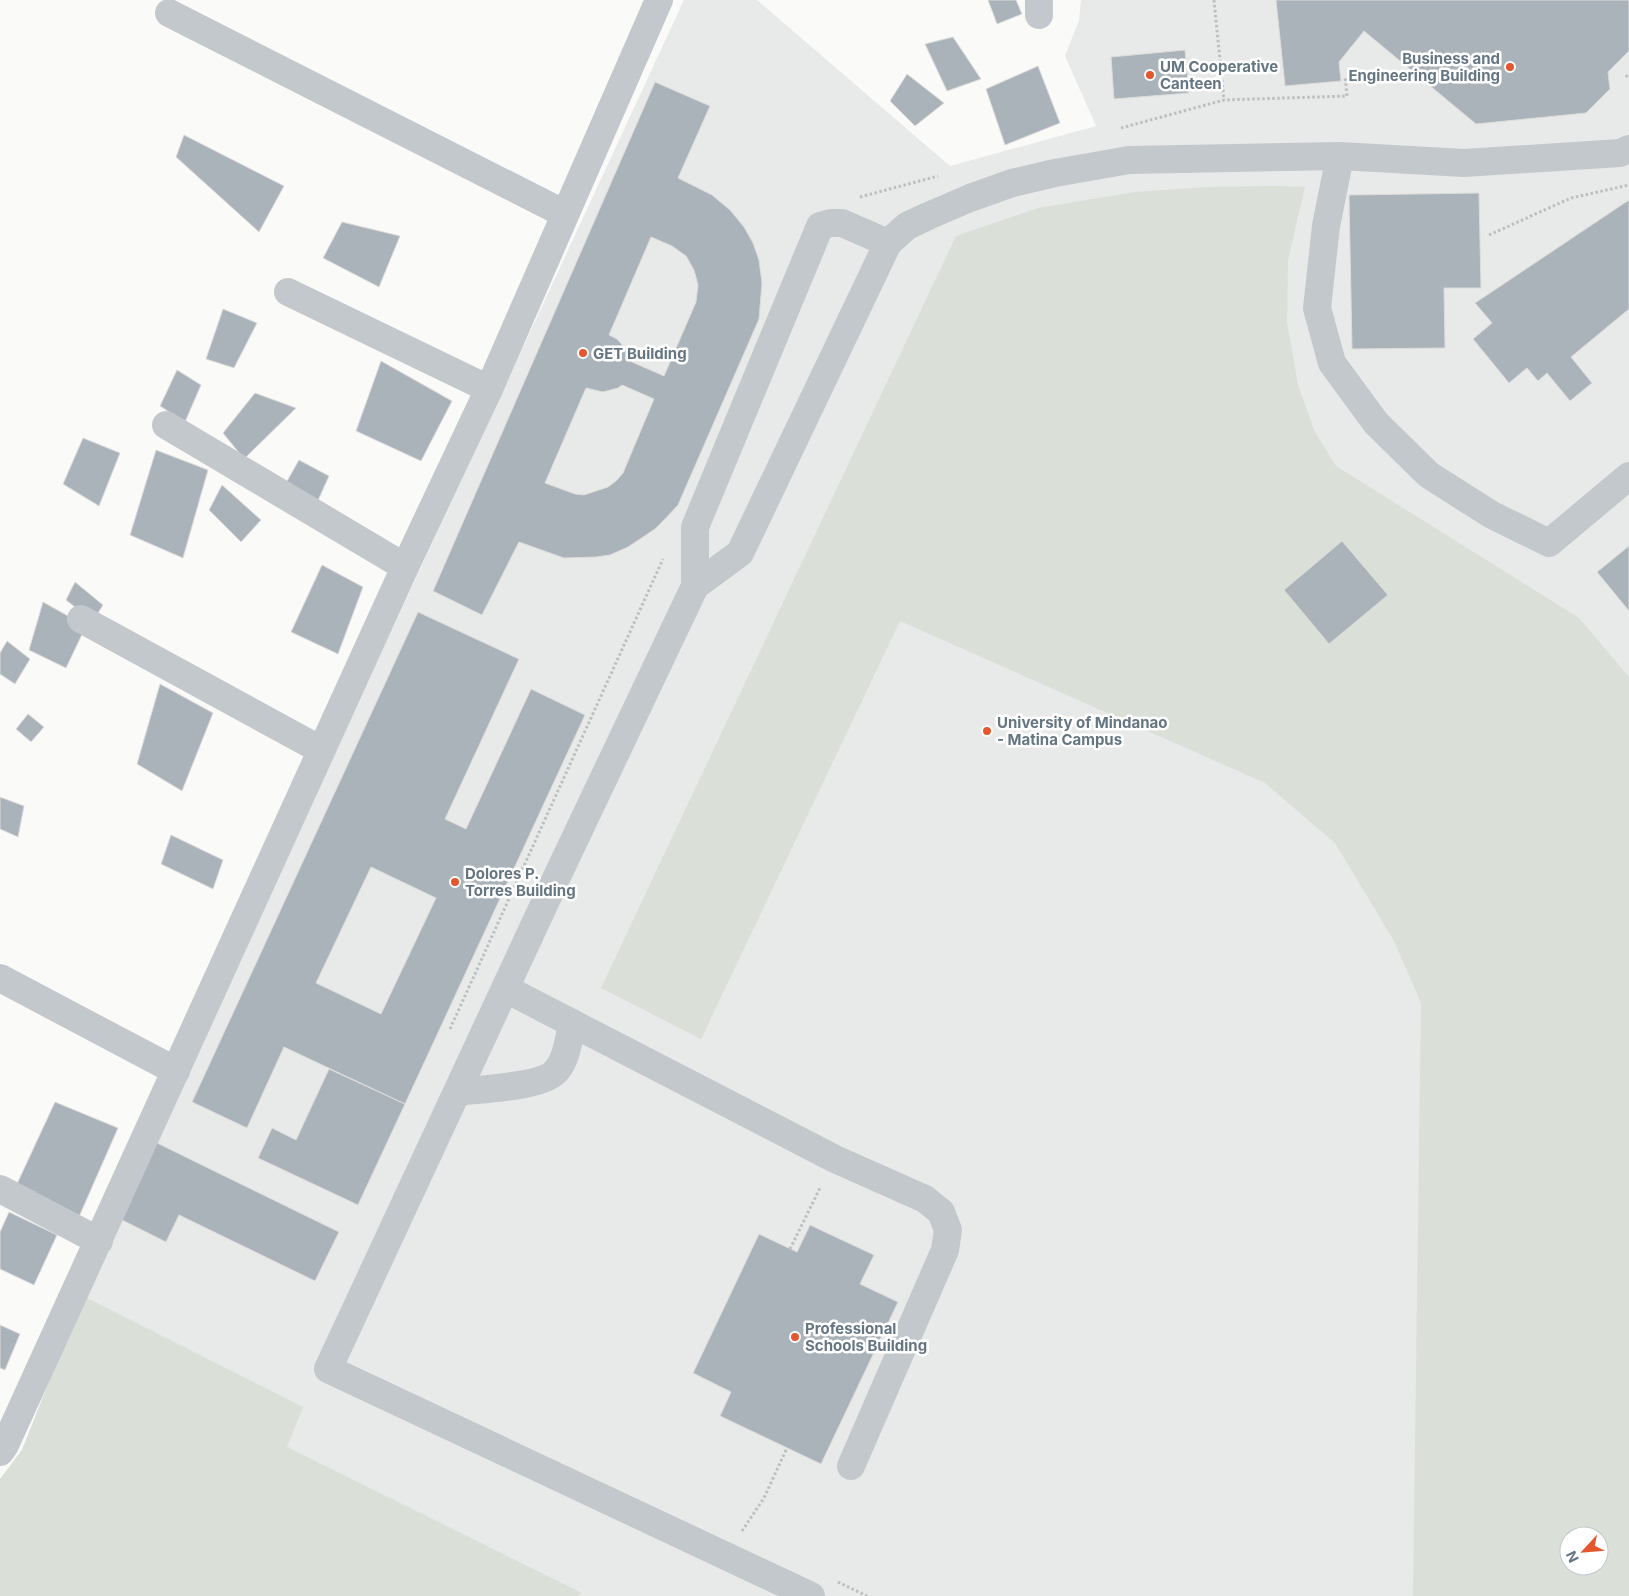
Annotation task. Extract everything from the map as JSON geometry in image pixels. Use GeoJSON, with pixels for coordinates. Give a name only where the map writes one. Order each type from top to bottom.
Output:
{"type":"FeatureCollection","features":[{"type":"Feature","properties":{"kind":"street"},"geometry":{"type":"LineString","coordinates":[[0,1452],[5,1445],[99,1241],[404,567],[489,390],[659,0]]}},
{"type":"Feature","properties":{"kind":"street"},"geometry":{"type":"LineString","coordinates":[[169,13],[565,214]]}},
{"type":"Feature","properties":{"kind":"street"},"geometry":{"type":"LineString","coordinates":[[695,586],[740,553],[888,243],[907,226],[970,198],[1012,183],[1055,173],[1129,160],[1340,156],[1464,163],[1620,153],[1629,149]]}},
{"type":"Feature","properties":{"kind":"street"},"geometry":{"type":"LineString","coordinates":[[1340,156],[1326,226],[1317,308],[1332,363],[1376,423],[1429,475],[1492,515],[1549,543],[1629,476]]}},
{"type":"Feature","properties":{"kind":"street"},"geometry":{"type":"LineString","coordinates":[[811,1596],[328,1369],[561,868],[695,586],[695,527],[820,226],[842,223],[888,243]]}},
{"type":"Feature","properties":{"kind":"street"},"geometry":{"type":"LineString","coordinates":[[288,292],[489,390]]}},
{"type":"Feature","properties":{"kind":"street"},"geometry":{"type":"LineString","coordinates":[[166,425],[404,567]]}},
{"type":"Feature","properties":{"kind":"street"},"geometry":{"type":"LineString","coordinates":[[81,619],[321,750]]}},
{"type":"Feature","properties":{"kind":"street"},"geometry":{"type":"LineString","coordinates":[[0,978],[176,1071]]}},
{"type":"Feature","properties":{"kind":"street"},"geometry":{"type":"LineString","coordinates":[[506,989],[835,1159],[925,1199],[941,1212],[948,1230],[945,1250],[851,1466]]}},
{"type":"Feature","properties":{"kind":"street"},"geometry":{"type":"LineString","coordinates":[[458,1092],[528,1084],[545,1079],[556,1071],[564,1057],[572,1023]]}},
{"type":"Feature","properties":{"kind":"street"},"geometry":{"type":"LineString","coordinates":[[0,1189],[99,1241]]}},
{"type":"Feature","properties":{"kind":"path"},"geometry":{"type":"LineString","coordinates":[[1214,0],[1224,100]]}},
{"type":"Feature","properties":{"kind":"path"},"geometry":{"type":"LineString","coordinates":[[1626,75],[1629,78]]}},
{"type":"Feature","properties":{"kind":"path"},"geometry":{"type":"LineString","coordinates":[[1113,130],[1224,100],[1347,96],[1345,76]]}},
{"type":"Feature","properties":{"kind":"path"},"geometry":{"type":"LineString","coordinates":[[856,198],[942,175]]}},
{"type":"Feature","properties":{"kind":"path"},"geometry":{"type":"LineString","coordinates":[[1489,235],[1571,198],[1629,185]]}},
{"type":"Feature","properties":{"kind":"path"},"geometry":{"type":"LineString","coordinates":[[449,1030],[667,552]]}},
{"type":"Feature","properties":{"kind":"path"},"geometry":{"type":"LineString","coordinates":[[790,1250],[835,1159]]}},
{"type":"Feature","properties":{"kind":"path"},"geometry":{"type":"LineString","coordinates":[[739,1536],[764,1498],[788,1448]]}},
{"type":"Feature","properties":{"kind":"path"},"geometry":{"type":"LineString","coordinates":[[833,1580],[867,1596]]}},
{"type":"Feature","properties":{"kind":"shaded area","name":"University of Mindanao - Matina Campus"},"geometry":{"type":"Polygon","coordinates":[[[684,0],[757,0],[950,166],[1096,126],[1065,56],[1079,20],[1081,0],[1629,0],[1629,1596],[0,1596],[0,1479],[22,1450],[83,1296],[684,0]]]}},
{"type":"Feature","properties":{"kind":"shaded area"},"geometry":{"type":"Polygon","coordinates":[[[1208,187],[1305,187],[1288,260],[1287,322],[1298,385],[1314,430],[1336,466],[1579,618],[1629,677],[1629,1596],[1413,1596],[1421,1003],[1394,941],[1335,843],[1265,783],[900,621],[701,1039],[601,988],[956,236],[1038,208],[1135,192],[1208,187]]]}},
{"type":"Feature","properties":{"kind":"shaded area"},"geometry":{"type":"Polygon","coordinates":[[[83,1296],[303,1407],[287,1447],[582,1593],[577,1596],[0,1596],[0,1479],[22,1450],[83,1296]]]}},
{"type":"Feature","properties":{"kind":"building"},"geometry":{"type":"Polygon","coordinates":[[[988,0],[1016,0],[1022,14],[997,24],[988,0]]]}},
{"type":"Feature","properties":{"kind":"building","name":"Business and Engineering Building"},"geometry":{"type":"Polygon","coordinates":[[[1276,0],[1629,0],[1629,51],[1608,72],[1610,89],[1586,113],[1476,124],[1364,31],[1339,62],[1341,81],[1285,86],[1276,0]]]}},
{"type":"Feature","properties":{"kind":"building"},"geometry":{"type":"Polygon","coordinates":[[[953,37],[981,79],[947,91],[925,44],[953,37]]]}},
{"type":"Feature","properties":{"kind":"building","name":"UM Cooperative Canteen"},"geometry":{"type":"Polygon","coordinates":[[[1185,50],[1189,93],[1114,99],[1111,57],[1185,50]]]}},
{"type":"Feature","properties":{"kind":"building"},"geometry":{"type":"Polygon","coordinates":[[[1038,66],[1060,123],[1005,145],[986,89],[1038,66]]]}},
{"type":"Feature","properties":{"kind":"building"},"geometry":{"type":"Polygon","coordinates":[[[907,74],[944,103],[915,126],[890,101],[907,74]]]}},
{"type":"Feature","properties":{"kind":"building","name":"GET Building"},"geometry":{"type":"Polygon","coordinates":[[[655,82],[710,106],[678,178],[712,195],[730,210],[744,227],[753,243],[759,260],[762,283],[759,319],[678,505],[655,529],[628,547],[610,555],[564,558],[519,542],[482,615],[433,591],[655,82]],[[651,237],[609,335],[617,339],[626,349],[632,362],[664,376],[696,302],[698,285],[694,270],[686,256],[672,246],[651,237]],[[622,385],[603,392],[586,388],[545,483],[575,494],[584,495],[608,487],[623,473],[654,399],[622,385]]]}},
{"type":"Feature","properties":{"kind":"building"},"geometry":{"type":"Polygon","coordinates":[[[184,135],[284,186],[259,232],[176,157],[184,135]]]}},
{"type":"Feature","properties":{"kind":"building"},"geometry":{"type":"Polygon","coordinates":[[[1479,193],[1481,288],[1444,288],[1445,348],[1352,349],[1349,195],[1479,193]]]}},
{"type":"Feature","properties":{"kind":"building"},"geometry":{"type":"Polygon","coordinates":[[[1629,200],[1629,309],[1571,357],[1592,383],[1570,401],[1547,373],[1538,381],[1527,368],[1509,383],[1473,339],[1492,323],[1475,303],[1629,200]]]}},
{"type":"Feature","properties":{"kind":"building"},"geometry":{"type":"Polygon","coordinates":[[[342,222],[400,236],[379,287],[323,258],[342,222]]]}},
{"type":"Feature","properties":{"kind":"building"},"geometry":{"type":"Polygon","coordinates":[[[223,309],[257,323],[234,368],[206,359],[223,309]]]}},
{"type":"Feature","properties":{"kind":"building"},"geometry":{"type":"Polygon","coordinates":[[[381,361],[452,401],[421,461],[356,431],[381,361]]]}},
{"type":"Feature","properties":{"kind":"building"},"geometry":{"type":"Polygon","coordinates":[[[177,370],[201,385],[185,422],[160,406],[177,370]]]}},
{"type":"Feature","properties":{"kind":"building"},"geometry":{"type":"Polygon","coordinates":[[[255,393],[296,408],[244,459],[223,433],[255,393]]]}},
{"type":"Feature","properties":{"kind":"building"},"geometry":{"type":"Polygon","coordinates":[[[83,438],[120,453],[99,506],[63,484],[83,438]]]}},
{"type":"Feature","properties":{"kind":"building"},"geometry":{"type":"Polygon","coordinates":[[[156,450],[208,470],[183,558],[130,535],[156,450]]]}},
{"type":"Feature","properties":{"kind":"building"},"geometry":{"type":"Polygon","coordinates":[[[299,460],[329,476],[315,507],[282,490],[299,460]]]}},
{"type":"Feature","properties":{"kind":"building"},"geometry":{"type":"Polygon","coordinates":[[[222,485],[261,520],[241,542],[209,510],[222,485]]]}},
{"type":"Feature","properties":{"kind":"building"},"geometry":{"type":"Polygon","coordinates":[[[1342,541],[1388,595],[1329,644],[1284,590],[1342,541]]]}},
{"type":"Feature","properties":{"kind":"building"},"geometry":{"type":"Polygon","coordinates":[[[1629,546],[1629,611],[1597,572],[1629,546]]]}},
{"type":"Feature","properties":{"kind":"building"},"geometry":{"type":"Polygon","coordinates":[[[322,565],[363,587],[338,654],[291,632],[322,565]]]}},
{"type":"Feature","properties":{"kind":"building"},"geometry":{"type":"Polygon","coordinates":[[[75,582],[103,605],[93,621],[66,600],[75,582]]]}},
{"type":"Feature","properties":{"kind":"building"},"geometry":{"type":"Polygon","coordinates":[[[43,602],[86,626],[66,668],[29,650],[43,602]]]}},
{"type":"Feature","properties":{"kind":"building","name":"Dolores P. Torres Building"},"geometry":{"type":"Polygon","coordinates":[[[418,612],[519,659],[445,819],[466,829],[531,689],[585,715],[405,1104],[284,1047],[247,1128],[192,1102],[418,612]],[[371,867],[316,983],[381,1014],[436,898],[371,867]]]}},
{"type":"Feature","properties":{"kind":"building"},"geometry":{"type":"Polygon","coordinates":[[[7,641],[30,659],[15,684],[0,674],[0,653],[7,641]]]}},
{"type":"Feature","properties":{"kind":"building"},"geometry":{"type":"Polygon","coordinates":[[[160,684],[213,713],[182,791],[137,764],[160,684]]]}},
{"type":"Feature","properties":{"kind":"building"},"geometry":{"type":"Polygon","coordinates":[[[28,714],[44,727],[31,742],[16,729],[28,714]]]}},
{"type":"Feature","properties":{"kind":"building"},"geometry":{"type":"Polygon","coordinates":[[[0,797],[24,806],[18,837],[0,829],[0,797]]]}},
{"type":"Feature","properties":{"kind":"building"},"geometry":{"type":"Polygon","coordinates":[[[171,835],[223,860],[213,889],[161,864],[171,835]]]}},
{"type":"Feature","properties":{"kind":"building"},"geometry":{"type":"Polygon","coordinates":[[[329,1069],[405,1104],[358,1205],[258,1158],[272,1128],[296,1140],[329,1069]]]}},
{"type":"Feature","properties":{"kind":"building"},"geometry":{"type":"Polygon","coordinates":[[[55,1102],[118,1128],[78,1219],[16,1186],[55,1102]]]}},
{"type":"Feature","properties":{"kind":"building"},"geometry":{"type":"Polygon","coordinates":[[[157,1143],[339,1232],[315,1281],[179,1215],[166,1242],[120,1219],[157,1143]]]}},
{"type":"Feature","properties":{"kind":"building"},"geometry":{"type":"Polygon","coordinates":[[[9,1212],[57,1235],[34,1285],[0,1269],[0,1232],[9,1212]]]}},
{"type":"Feature","properties":{"kind":"building","name":"Professional Schools Building"},"geometry":{"type":"Polygon","coordinates":[[[810,1225],[874,1255],[860,1284],[898,1302],[821,1464],[720,1416],[731,1392],[693,1373],[759,1234],[797,1252],[810,1225]]]}},
{"type":"Feature","properties":{"kind":"building"},"geometry":{"type":"Polygon","coordinates":[[[0,1325],[20,1334],[5,1370],[0,1368],[0,1325]]]}},
{"type":"Feature","properties":{"kind":"place","name":"Business and Engineering Building"},"geometry":{"type":"Point","coordinates":[1510,67]}},
{"type":"Feature","properties":{"kind":"place","name":"UM Cooperative Canteen"},"geometry":{"type":"Point","coordinates":[1150,75]}},
{"type":"Feature","properties":{"kind":"place","name":"GET Building"},"geometry":{"type":"Point","coordinates":[583,353]}},
{"type":"Feature","properties":{"kind":"place","name":"University of Mindanao - Matina Campus"},"geometry":{"type":"Point","coordinates":[987,731]}},
{"type":"Feature","properties":{"kind":"place","name":"Dolores P. Torres Building"},"geometry":{"type":"Point","coordinates":[455,882]}},
{"type":"Feature","properties":{"kind":"place","name":"Professional Schools Building"},"geometry":{"type":"Point","coordinates":[795,1337]}}]}
